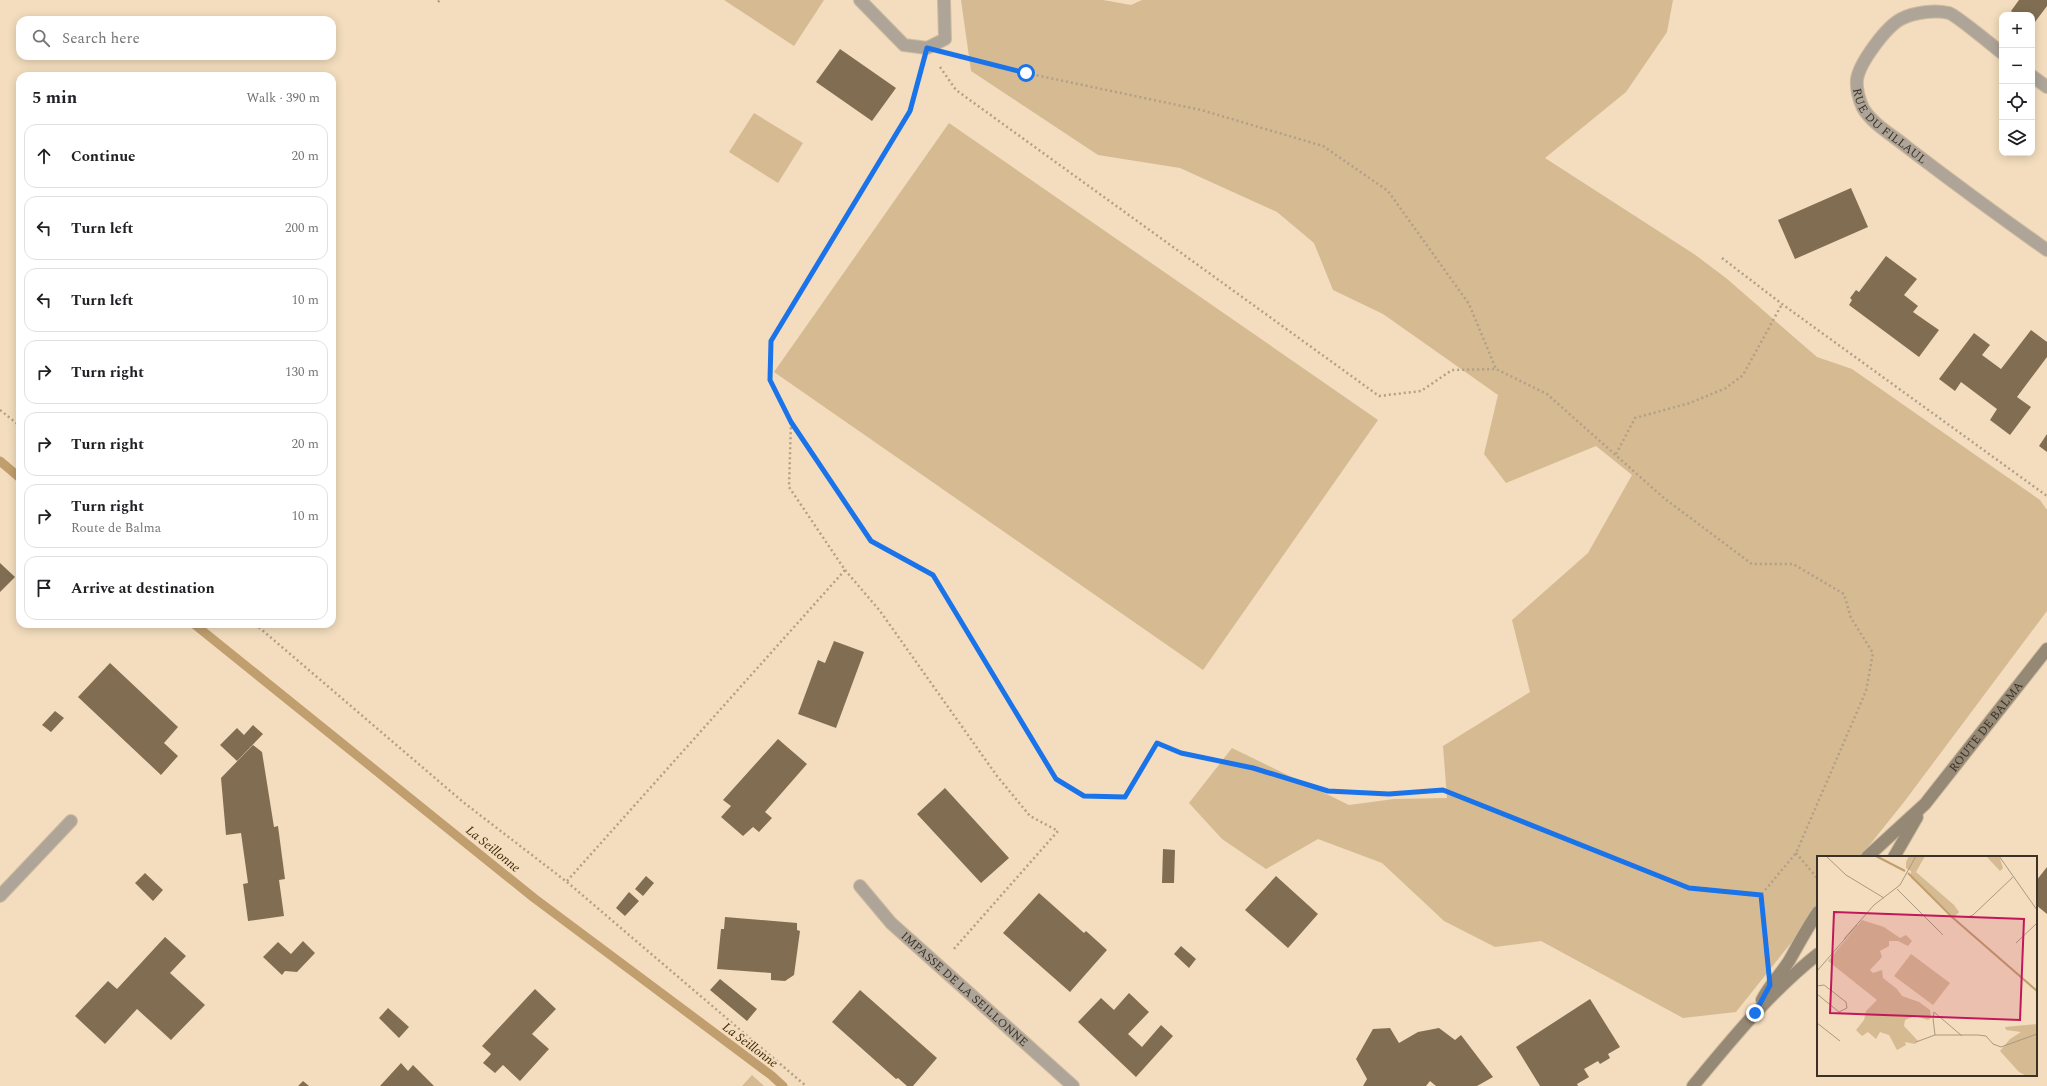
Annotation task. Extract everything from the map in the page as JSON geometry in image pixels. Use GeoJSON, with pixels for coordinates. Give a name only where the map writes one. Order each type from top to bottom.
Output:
{"type":"FeatureCollection","features":[{"type":"Feature","properties":{"kind":"street"},"geometry":{"type":"LineString","coordinates":[[860,0],[904,45],[927,48],[945,39],[944,0]]}},
{"type":"Feature","properties":{"kind":"street","name":"RUE DU FILLAUL"},"geometry":{"type":"LineString","coordinates":[[1999,51],[1950,13],[1933,12],[1916,14],[1901,19],[1888,29],[1863,62],[1857,79],[1858,95],[1863,109],[1877,123],[1965,191],[2047,250]]}},
{"type":"Feature","properties":{"kind":"street"},"geometry":{"type":"LineString","coordinates":[[2035,78],[2047,87]]}},
{"type":"Feature","properties":{"kind":"street","name":"ROUTE DE BALMA"},"geometry":{"type":"LineString","coordinates":[[1868,856],[1885,843],[1925,804],[2047,649]]}},
{"type":"Feature","properties":{"kind":"street","name":"ROUTE DE BALMA"},"geometry":{"type":"LineString","coordinates":[[1895,856],[1925,804]]}},
{"type":"Feature","properties":{"kind":"street"},"geometry":{"type":"LineString","coordinates":[[0,896],[71,821]]}},
{"type":"Feature","properties":{"kind":"street","name":"IMPASSE DE LA SEILLONNE"},"geometry":{"type":"LineString","coordinates":[[860,886],[891,923],[1073,1086]]}},
{"type":"Feature","properties":{"kind":"street"},"geometry":{"type":"LineString","coordinates":[[1755,1013],[1770,985],[1788,963],[1808,925],[1817,913]]}},
{"type":"Feature","properties":{"kind":"street"},"geometry":{"type":"LineString","coordinates":[[1693,1086],[1755,1013],[1800,968],[1817,955]]}},
{"type":"Feature","properties":{"kind":"path"},"geometry":{"type":"LineString","coordinates":[[927,48],[1026,73],[1201,110],[1323,146],[1388,191],[1469,304],[1496,369]]}},
{"type":"Feature","properties":{"kind":"path"},"geometry":{"type":"LineString","coordinates":[[927,48],[956,90],[1379,396],[1420,391],[1452,370],[1496,369],[1547,394],[1616,454],[1664,499],[1752,564],[1793,564],[1844,594],[1851,618],[1873,653],[1866,691],[1796,853],[1761,895],[1770,985]]}},
{"type":"Feature","properties":{"kind":"path"},"geometry":{"type":"LineString","coordinates":[[927,48],[910,111],[771,341],[770,380],[791,422],[871,541],[933,575],[1056,779],[1084,796],[1125,797],[1157,743],[1181,753],[1253,768],[1328,791],[1389,794],[1443,790],[1689,888],[1761,895]]}},
{"type":"Feature","properties":{"kind":"path"},"geometry":{"type":"LineString","coordinates":[[1722,258],[1782,304],[2047,496]]}},
{"type":"Feature","properties":{"kind":"path"},"geometry":{"type":"LineString","coordinates":[[1616,454],[1635,418],[1690,403],[1726,388],[1743,375],[1782,304]]}},
{"type":"Feature","properties":{"kind":"path"},"geometry":{"type":"LineString","coordinates":[[0,410],[16,423]]}},
{"type":"Feature","properties":{"kind":"path"},"geometry":{"type":"LineString","coordinates":[[791,422],[789,487],[846,570],[880,611],[997,776],[1030,816],[1058,831],[939,966]]}},
{"type":"Feature","properties":{"kind":"path"},"geometry":{"type":"LineString","coordinates":[[567,882],[846,570]]}},
{"type":"Feature","properties":{"kind":"path"},"geometry":{"type":"LineString","coordinates":[[260,628],[462,802],[567,882],[806,1086]]}},
{"type":"Feature","properties":{"kind":"path"},"geometry":{"type":"LineString","coordinates":[[1796,853],[1817,878]]}},
{"type":"Feature","properties":{"kind":"shaded area"},"geometry":{"type":"Polygon","coordinates":[[[724,0],[824,0],[794,46],[724,0]]]}},
{"type":"Feature","properties":{"kind":"shaded area"},"geometry":{"type":"Polygon","coordinates":[[[961,0],[1103,0],[1131,5],[1142,0],[1673,0],[1667,32],[1626,92],[1545,158],[1694,254],[1726,278],[1817,357],[1852,369],[2040,500],[2047,510],[2047,611],[1904,802],[1861,856],[1817,856],[1817,910],[1736,1012],[1683,1018],[1541,941],[1495,947],[1444,921],[1382,863],[1318,839],[1266,869],[1222,839],[1189,803],[1232,748],[1349,805],[1394,799],[1447,798],[1443,746],[1530,692],[1512,620],[1588,553],[1632,475],[1596,446],[1506,483],[1484,454],[1498,395],[1383,314],[1333,290],[1314,243],[1277,212],[1180,168],[1098,155],[971,71],[961,0]]]}},
{"type":"Feature","properties":{"kind":"shaded area"},"geometry":{"type":"Polygon","coordinates":[[[754,113],[803,143],[778,183],[729,152],[754,113]]]}},
{"type":"Feature","properties":{"kind":"shaded area"},"geometry":{"type":"Polygon","coordinates":[[[949,123],[1378,420],[1203,670],[774,372],[949,123]]]}},
{"type":"Feature","properties":{"kind":"shaded area"},"geometry":{"type":"Polygon","coordinates":[[[752,1075],[764,1086],[742,1086],[752,1075]]]}},
{"type":"Feature","properties":{"kind":"building"},"geometry":{"type":"Polygon","coordinates":[[[2019,0],[2047,0],[2047,6],[2035,22],[2035,12],[2011,11],[2019,0]]]}},
{"type":"Feature","properties":{"kind":"building"},"geometry":{"type":"Polygon","coordinates":[[[840,49],[896,88],[872,121],[816,82],[840,49]]]}},
{"type":"Feature","properties":{"kind":"building"},"geometry":{"type":"Polygon","coordinates":[[[1851,188],[1868,227],[1795,259],[1778,220],[1851,188]]]}},
{"type":"Feature","properties":{"kind":"building"},"geometry":{"type":"Polygon","coordinates":[[[1886,256],[1917,279],[1904,295],[1918,306],[1913,312],[1939,330],[1919,357],[1849,305],[1852,300],[1850,298],[1856,290],[1859,292],[1886,256]]]}},
{"type":"Feature","properties":{"kind":"building"},"geometry":{"type":"Polygon","coordinates":[[[2031,330],[2047,342],[2047,357],[2017,397],[2031,407],[2010,435],[1990,420],[1997,409],[1961,382],[1955,391],[1939,379],[1974,333],[1990,345],[1982,355],[2001,369],[2031,330]]]}},
{"type":"Feature","properties":{"kind":"building"},"geometry":{"type":"Polygon","coordinates":[[[2047,434],[2047,452],[2039,446],[2047,434]]]}},
{"type":"Feature","properties":{"kind":"building"},"geometry":{"type":"Polygon","coordinates":[[[0,563],[15,577],[0,592],[0,563]]]}},
{"type":"Feature","properties":{"kind":"building"},"geometry":{"type":"Polygon","coordinates":[[[834,641],[864,652],[836,728],[798,714],[818,660],[825,663],[834,641]]]}},
{"type":"Feature","properties":{"kind":"building"},"geometry":{"type":"Polygon","coordinates":[[[110,663],[178,727],[164,743],[178,756],[161,775],[78,697],[110,663]]]}},
{"type":"Feature","properties":{"kind":"building"},"geometry":{"type":"Polygon","coordinates":[[[55,711],[64,718],[51,732],[42,725],[55,711]]]}},
{"type":"Feature","properties":{"kind":"building"},"geometry":{"type":"Polygon","coordinates":[[[253,725],[263,734],[237,761],[220,745],[237,728],[244,735],[253,725]]]}},
{"type":"Feature","properties":{"kind":"building"},"geometry":{"type":"Polygon","coordinates":[[[778,739],[807,764],[765,812],[772,818],[759,832],[753,827],[743,836],[721,817],[731,806],[723,800],[778,739]]]}},
{"type":"Feature","properties":{"kind":"building"},"geometry":{"type":"Polygon","coordinates":[[[253,745],[262,752],[274,827],[278,826],[285,879],[279,880],[284,916],[248,921],[243,884],[248,883],[241,833],[226,835],[221,778],[253,745]]]}},
{"type":"Feature","properties":{"kind":"building"},"geometry":{"type":"Polygon","coordinates":[[[945,788],[1009,858],[981,883],[917,814],[945,788]]]}},
{"type":"Feature","properties":{"kind":"building"},"geometry":{"type":"Polygon","coordinates":[[[1163,849],[1175,850],[1174,883],[1162,883],[1163,849]]]}},
{"type":"Feature","properties":{"kind":"building"},"geometry":{"type":"Polygon","coordinates":[[[2047,867],[2047,914],[2037,906],[2037,880],[2047,867]]]}},
{"type":"Feature","properties":{"kind":"building"},"geometry":{"type":"Polygon","coordinates":[[[145,873],[163,890],[153,901],[135,883],[145,873]]]}},
{"type":"Feature","properties":{"kind":"building"},"geometry":{"type":"Polygon","coordinates":[[[646,876],[654,883],[643,896],[635,889],[646,876]]]}},
{"type":"Feature","properties":{"kind":"building"},"geometry":{"type":"Polygon","coordinates":[[[1276,876],[1318,914],[1288,948],[1245,910],[1276,876]]]}},
{"type":"Feature","properties":{"kind":"building"},"geometry":{"type":"Polygon","coordinates":[[[629,892],[639,901],[625,916],[616,908],[629,892]]]}},
{"type":"Feature","properties":{"kind":"building"},"geometry":{"type":"Polygon","coordinates":[[[1039,893],[1084,933],[1086,931],[1107,950],[1070,992],[1003,933],[1039,893]]]}},
{"type":"Feature","properties":{"kind":"building"},"geometry":{"type":"Polygon","coordinates":[[[725,917],[797,923],[797,930],[800,931],[794,975],[785,981],[771,980],[771,973],[717,969],[721,929],[724,929],[725,917]]]}},
{"type":"Feature","properties":{"kind":"building"},"geometry":{"type":"Polygon","coordinates":[[[165,937],[186,956],[170,973],[205,1005],[171,1040],[137,1009],[105,1044],[75,1016],[108,981],[117,989],[165,937]]]}},
{"type":"Feature","properties":{"kind":"building"},"geometry":{"type":"Polygon","coordinates":[[[303,941],[315,953],[297,972],[285,971],[282,975],[263,957],[278,942],[291,954],[303,941]]]}},
{"type":"Feature","properties":{"kind":"building"},"geometry":{"type":"Polygon","coordinates":[[[1181,946],[1196,959],[1189,968],[1174,954],[1181,946]]]}},
{"type":"Feature","properties":{"kind":"building"},"geometry":{"type":"Polygon","coordinates":[[[720,979],[757,1009],[747,1021],[710,990],[720,979]]]}},
{"type":"Feature","properties":{"kind":"building"},"geometry":{"type":"Polygon","coordinates":[[[535,989],[556,1009],[532,1034],[549,1049],[520,1081],[503,1065],[495,1073],[483,1063],[491,1054],[482,1046],[535,989]]]}},
{"type":"Feature","properties":{"kind":"building"},"geometry":{"type":"Polygon","coordinates":[[[860,990],[937,1058],[913,1086],[907,1086],[898,1078],[896,1079],[832,1022],[860,990]]]}},
{"type":"Feature","properties":{"kind":"building"},"geometry":{"type":"Polygon","coordinates":[[[1129,993],[1149,1012],[1128,1034],[1142,1047],[1161,1025],[1173,1036],[1136,1077],[1078,1022],[1101,998],[1114,1010],[1129,993]]]}},
{"type":"Feature","properties":{"kind":"building"},"geometry":{"type":"Polygon","coordinates":[[[1590,999],[1620,1047],[1608,1054],[1610,1058],[1600,1064],[1598,1061],[1584,1069],[1589,1077],[1577,1084],[1578,1086],[1540,1086],[1516,1047],[1590,999]]]}},
{"type":"Feature","properties":{"kind":"building"},"geometry":{"type":"Polygon","coordinates":[[[388,1008],[409,1027],[399,1038],[379,1018],[388,1008]]]}},
{"type":"Feature","properties":{"kind":"building"},"geometry":{"type":"Polygon","coordinates":[[[1390,1028],[1399,1043],[1418,1032],[1439,1028],[1455,1040],[1461,1035],[1493,1077],[1477,1086],[1436,1086],[1430,1081],[1426,1086],[1363,1086],[1367,1079],[1356,1059],[1373,1029],[1390,1028]]]}},
{"type":"Feature","properties":{"kind":"building"},"geometry":{"type":"Polygon","coordinates":[[[401,1063],[408,1071],[413,1065],[434,1086],[380,1086],[401,1063]]]}},
{"type":"Feature","properties":{"kind":"building"},"geometry":{"type":"Polygon","coordinates":[[[303,1081],[309,1086],[298,1086],[303,1081]]]}},
{"type":"Feature","properties":{"kind":"waterway","name":"La Seillonne"},"geometry":{"type":"LineString","coordinates":[[0,461],[16,475]]}},
{"type":"Feature","properties":{"kind":"waterway","name":"La Seillonne"},"geometry":{"type":"LineString","coordinates":[[199,628],[534,898],[771,1075],[783,1086]]}},
{"type":"Feature","properties":{"kind":"route"},"geometry":{"type":"LineString","coordinates":[[1026,73],[927,48],[910,111],[771,341],[770,380],[791,422],[871,541],[933,575],[1056,779],[1084,796],[1125,797],[1157,743],[1181,753],[1253,768],[1328,791],[1389,794],[1443,790],[1689,888],[1761,895],[1770,985],[1755,1013]]}}]}
